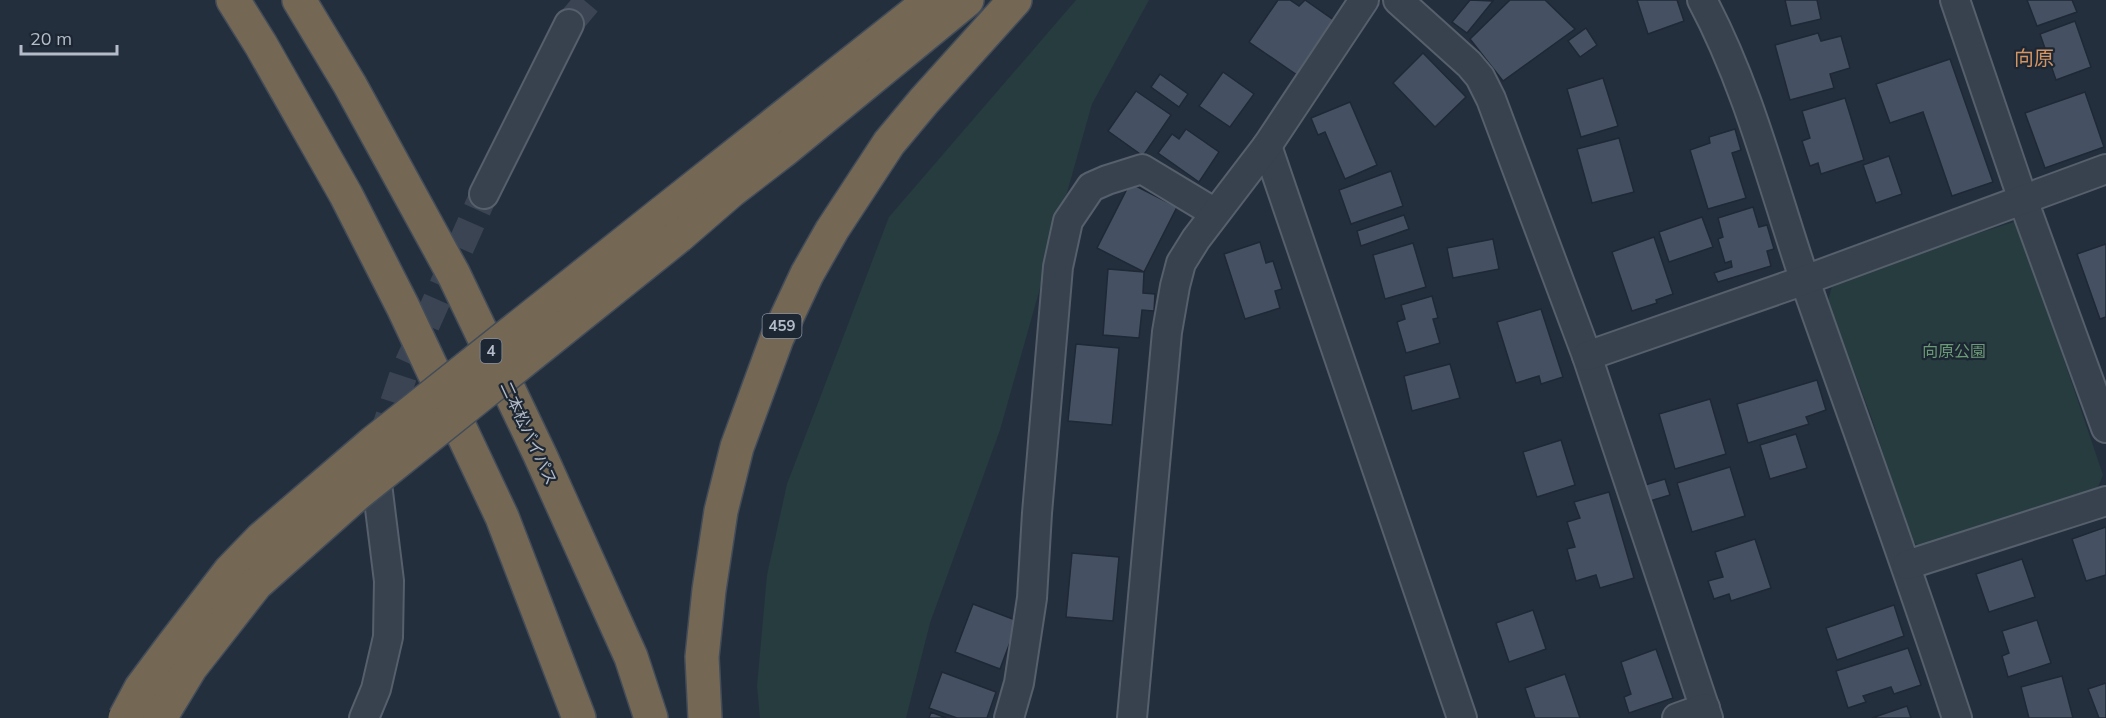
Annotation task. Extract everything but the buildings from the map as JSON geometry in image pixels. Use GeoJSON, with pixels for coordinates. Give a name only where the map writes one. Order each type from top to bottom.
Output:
{"type":"FeatureCollection","features":[{"type":"Feature","properties":{"kind":"highway"},"geometry":{"type":"LineString","coordinates":[[233,0],[346,195],[403,307],[502,517],[577,715]]}},
{"type":"Feature","properties":{"kind":"highway","name":"二本松バイパス"},"geometry":{"type":"LineString","coordinates":[[299,0],[350,85],[454,275],[540,455],[631,657],[651,718]]}},
{"type":"Feature","properties":{"kind":"highway"},"geometry":{"type":"LineString","coordinates":[[160,718],[191,667],[256,584],[356,495],[931,0]]}},
{"type":"Feature","properties":{"kind":"highway"},"geometry":{"type":"LineString","coordinates":[[125,718],[141,688],[230,571],[261,539],[374,442],[671,224],[731,191],[967,0]]}},
{"type":"Feature","properties":{"kind":"highway","name":"459"},"geometry":{"type":"LineString","coordinates":[[705,718],[702,657],[721,511],[736,447],[777,338],[807,274],[832,230],[889,144],[931,93],[1015,0]]}},
{"type":"Feature","properties":{"kind":"street"},"geometry":{"type":"LineString","coordinates":[[1132,718],[1167,332],[1181,263],[1215,213],[1267,146],[1364,0]]}},
{"type":"Feature","properties":{"kind":"street"},"geometry":{"type":"LineString","coordinates":[[1398,0],[1469,64],[1480,77],[1491,99],[1587,356],[1706,713],[1677,718]]}},
{"type":"Feature","properties":{"kind":"street"},"geometry":{"type":"LineString","coordinates":[[1702,0],[1737,78],[1805,280],[1907,565],[1957,718]]}},
{"type":"Feature","properties":{"kind":"street"},"geometry":{"type":"LineString","coordinates":[[1955,0],[2023,200],[2106,428]]}},
{"type":"Feature","properties":{"kind":"street"},"geometry":{"type":"LineString","coordinates":[[484,194],[569,24]]}},
{"type":"Feature","properties":{"kind":"street"},"geometry":{"type":"LineString","coordinates":[[1267,146],[1462,718]]}},
{"type":"Feature","properties":{"kind":"street"},"geometry":{"type":"LineString","coordinates":[[1009,718],[1019,683],[1032,598],[1058,267],[1068,221],[1091,187],[1142,169],[1215,213]]}},
{"type":"Feature","properties":{"kind":"street"},"geometry":{"type":"LineString","coordinates":[[1587,356],[1805,280],[2106,169]]}},
{"type":"Feature","properties":{"kind":"street"},"geometry":{"type":"LineString","coordinates":[[364,718],[376,689],[388,637],[389,581],[377,484]]}},
{"type":"Feature","properties":{"kind":"street"},"geometry":{"type":"LineString","coordinates":[[1907,565],[2106,501]]}},
{"type":"Feature","properties":{"kind":"green space"},"geometry":{"type":"Polygon","coordinates":[[[1076,0],[1149,0],[1092,104],[1000,430],[930,623],[906,718],[760,718],[757,686],[767,575],[787,484],[889,217],[1076,0]]]}},
{"type":"Feature","properties":{"kind":"green space","name":"向原公園"},"geometry":{"type":"Polygon","coordinates":[[[2017,221],[2103,475],[2096,492],[1922,549],[1911,540],[1872,419],[1828,301],[1834,279],[2017,221]]]}},
{"type":"Feature","properties":{"kind":"tunnel"},"geometry":{"type":"LineString","coordinates":[[569,24],[589,0]]}},
{"type":"Feature","properties":{"kind":"tunnel"},"geometry":{"type":"LineString","coordinates":[[383,443],[385,430],[403,376],[484,194]]}},
{"type":"Feature","properties":{"kind":"district","name":"向原"},"geometry":{"type":"Point","coordinates":[2034,58]}}]}
